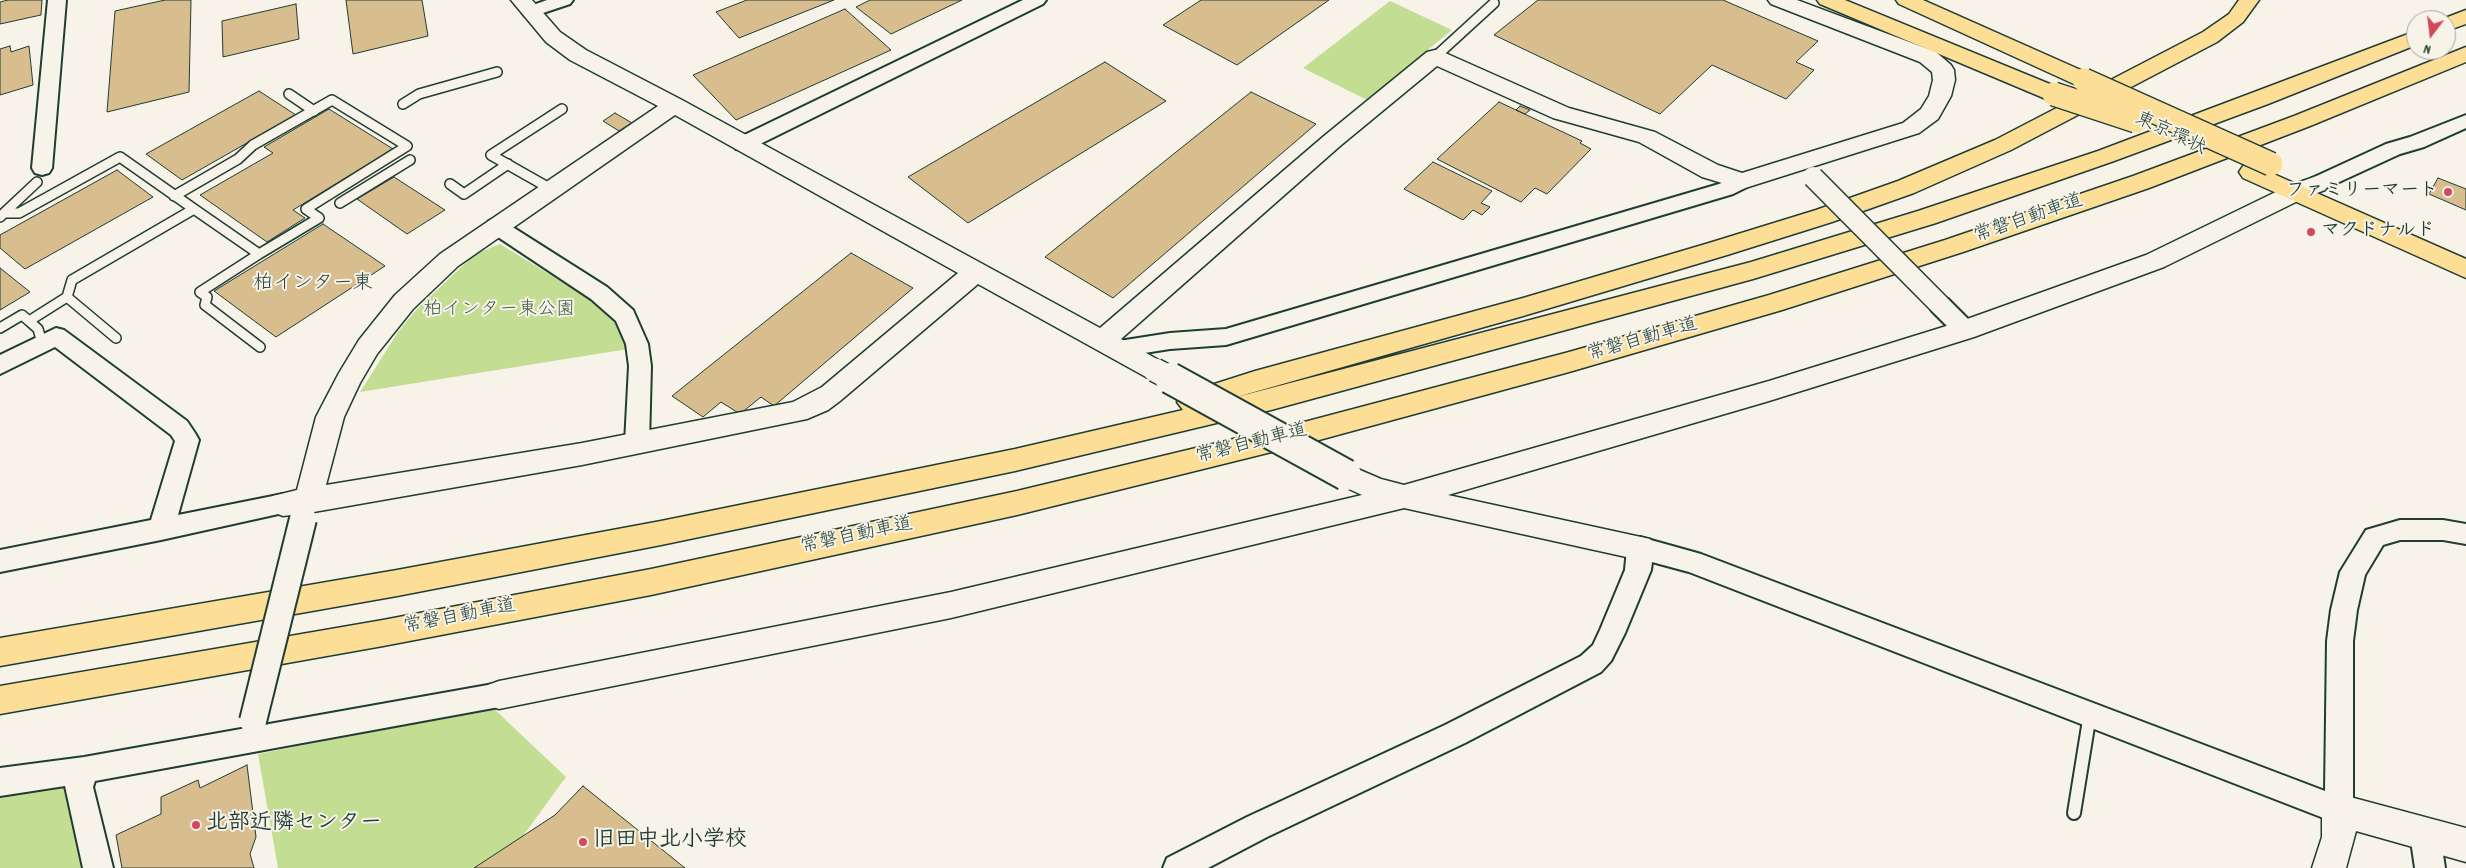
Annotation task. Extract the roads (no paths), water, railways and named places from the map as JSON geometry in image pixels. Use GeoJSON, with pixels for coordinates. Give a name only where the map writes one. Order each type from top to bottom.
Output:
{"type":"FeatureCollection","features":[{"type":"Feature","properties":{"kind":"highway"},"geometry":{"type":"LineString","coordinates":[[1827,0],[2069,87]]}},
{"type":"Feature","properties":{"kind":"highway","name":"東京環状"},"geometry":{"type":"LineString","coordinates":[[1875,0],[2150,125],[2261,168]]}},
{"type":"Feature","properties":{"kind":"highway","name":"東京環状"},"geometry":{"type":"LineString","coordinates":[[1906,0],[2069,87],[2307,188],[2466,250]]}},
{"type":"Feature","properties":{"kind":"highway"},"geometry":{"type":"LineString","coordinates":[[1015,460],[1264,378],[1532,304],[1824,216],[1906,186],[2003,145],[2210,37],[2236,18],[2249,0]]}},
{"type":"Feature","properties":{"kind":"highway","name":"常磐自動車道"},"geometry":{"type":"LineString","coordinates":[[0,652],[397,584],[670,532],[1015,460],[1271,400],[1539,330],[1780,262],[1926,217],[2106,156],[2260,99],[2406,41]]}},
{"type":"Feature","properties":{"kind":"highway","name":"常磐自動車道"},"geometry":{"type":"LineString","coordinates":[[0,700],[383,633],[652,582],[1017,503],[1308,432],[1568,362],[1773,303],[1963,243],[2141,182],[2302,121],[2466,54]]}},
{"type":"Feature","properties":{"kind":"highway"},"geometry":{"type":"LineString","coordinates":[[2302,121],[2466,68]]}},
{"type":"Feature","properties":{"kind":"highway","name":"東京環状"},"geometry":{"type":"LineString","coordinates":[[2307,188],[2466,269]]}},
{"type":"Feature","properties":{"kind":"street"},"geometry":{"type":"LineString","coordinates":[[40,175],[57,0]]}},
{"type":"Feature","properties":{"kind":"street"},"geometry":{"type":"LineString","coordinates":[[526,6],[564,0]]}},
{"type":"Feature","properties":{"kind":"street"},"geometry":{"type":"LineString","coordinates":[[743,144],[1037,0]]}},
{"type":"Feature","properties":{"kind":"street"},"geometry":{"type":"LineString","coordinates":[[1111,344],[1226,337],[1726,189],[1742,181],[1806,171],[1911,128],[1930,114],[1940,96],[1944,80],[1943,70],[1928,58],[1778,0]]}},
{"type":"Feature","properties":{"kind":"street"},"geometry":{"type":"LineString","coordinates":[[526,6],[561,45],[977,270],[1346,475],[1374,488],[1404,497],[1640,548],[1692,562],[2339,810],[2466,845]]}},
{"type":"Feature","properties":{"kind":"street"},"geometry":{"type":"LineString","coordinates":[[1111,344],[1332,141],[1435,56],[1555,111],[1647,137],[1710,171],[1742,181]]}},
{"type":"Feature","properties":{"kind":"street"},"geometry":{"type":"LineString","coordinates":[[251,730],[298,508],[330,417],[348,380],[368,347],[389,319],[425,281],[449,260],[674,105]]}},
{"type":"Feature","properties":{"kind":"street"},"geometry":{"type":"LineString","coordinates":[[0,782],[84,770],[251,730],[500,695],[951,605],[1404,497],[1769,391],[1965,330],[2156,261],[2393,149],[2417,142],[2466,121]]}},
{"type":"Feature","properties":{"kind":"street"},"geometry":{"type":"LineString","coordinates":[[1806,171],[1965,330]]}},
{"type":"Feature","properties":{"kind":"street"},"geometry":{"type":"LineString","coordinates":[[496,226],[600,292],[625,316],[637,344],[640,366],[636,443]]}},
{"type":"Feature","properties":{"kind":"street"},"geometry":{"type":"LineString","coordinates":[[0,561],[161,530],[298,508],[797,412],[818,403],[977,270]]}},
{"type":"Feature","properties":{"kind":"street"},"geometry":{"type":"LineString","coordinates":[[0,365],[56,336],[178,428],[187,440],[161,530]]}},
{"type":"Feature","properties":{"kind":"street"},"geometry":{"type":"LineString","coordinates":[[1492,472],[1488,484],[1491,501],[1504,520]]}},
{"type":"Feature","properties":{"kind":"street"},"geometry":{"type":"LineString","coordinates":[[2329,868],[2339,837],[2340,641],[2344,610],[2353,572],[2375,537],[2400,530],[2444,530],[2466,534]]}},
{"type":"Feature","properties":{"kind":"street"},"geometry":{"type":"LineString","coordinates":[[1178,868],[1265,824],[1455,734],[1591,664],[1602,653],[1612,634],[1638,570],[1640,548]]}},
{"type":"Feature","properties":{"kind":"street"},"geometry":{"type":"LineString","coordinates":[[84,770],[79,787],[98,868]]}},
{"type":"Feature","properties":{"kind":"street"},"geometry":{"type":"LineString","coordinates":[[2425,834],[2430,868]]}},
{"type":"Feature","properties":{"kind":"lane"},"geometry":{"type":"LineString","coordinates":[[1435,56],[1494,3]]}},
{"type":"Feature","properties":{"kind":"lane"},"geometry":{"type":"LineString","coordinates":[[403,104],[419,94],[497,72]]}},
{"type":"Feature","properties":{"kind":"lane"},"geometry":{"type":"LineString","coordinates":[[289,94],[314,111]]}},
{"type":"Feature","properties":{"kind":"lane"},"geometry":{"type":"LineString","coordinates":[[174,196],[238,159],[253,145],[332,100],[407,146],[306,209],[319,218],[200,292],[207,298],[205,305],[260,346]]}},
{"type":"Feature","properties":{"kind":"lane"},"geometry":{"type":"LineString","coordinates":[[551,188],[491,155],[562,109]]}},
{"type":"Feature","properties":{"kind":"lane"},"geometry":{"type":"LineString","coordinates":[[2,215],[19,213],[120,157],[259,254]]}},
{"type":"Feature","properties":{"kind":"lane"},"geometry":{"type":"LineString","coordinates":[[340,203],[410,160]]}},
{"type":"Feature","properties":{"kind":"lane"},"geometry":{"type":"LineString","coordinates":[[450,184],[464,194],[508,164]]}},
{"type":"Feature","properties":{"kind":"lane"},"geometry":{"type":"LineString","coordinates":[[2,215],[40,175]]}},
{"type":"Feature","properties":{"kind":"lane"},"geometry":{"type":"LineString","coordinates":[[29,321],[67,298],[72,280],[194,209]]}},
{"type":"Feature","properties":{"kind":"lane"},"geometry":{"type":"LineString","coordinates":[[67,298],[116,338]]}},
{"type":"Feature","properties":{"kind":"lane"},"geometry":{"type":"LineString","coordinates":[[0,328],[22,315],[38,329],[42,344]]}},
{"type":"Feature","properties":{"kind":"lane"},"geometry":{"type":"LineString","coordinates":[[2074,813],[2090,714]]}},
{"type":"Feature","properties":{"kind":"place","name":"ファミリーマート"},"geometry":{"type":"Point","coordinates":[2448,192]}},
{"type":"Feature","properties":{"kind":"place","name":"マクドナルド"},"geometry":{"type":"Point","coordinates":[2311,232]}},
{"type":"Feature","properties":{"kind":"place","name":"北部近隣センター"},"geometry":{"type":"Point","coordinates":[196,825]}},
{"type":"Feature","properties":{"kind":"place","name":"旧田中北小学校"},"geometry":{"type":"Point","coordinates":[583,842]}},
{"type":"Feature","properties":{"kind":"district","name":"柏インター東"},"geometry":{"type":"Point","coordinates":[313,285]}},
{"type":"Feature","properties":{"kind":"park label","name":"柏インター東公園"},"geometry":{"type":"Point","coordinates":[499,311]}}]}
